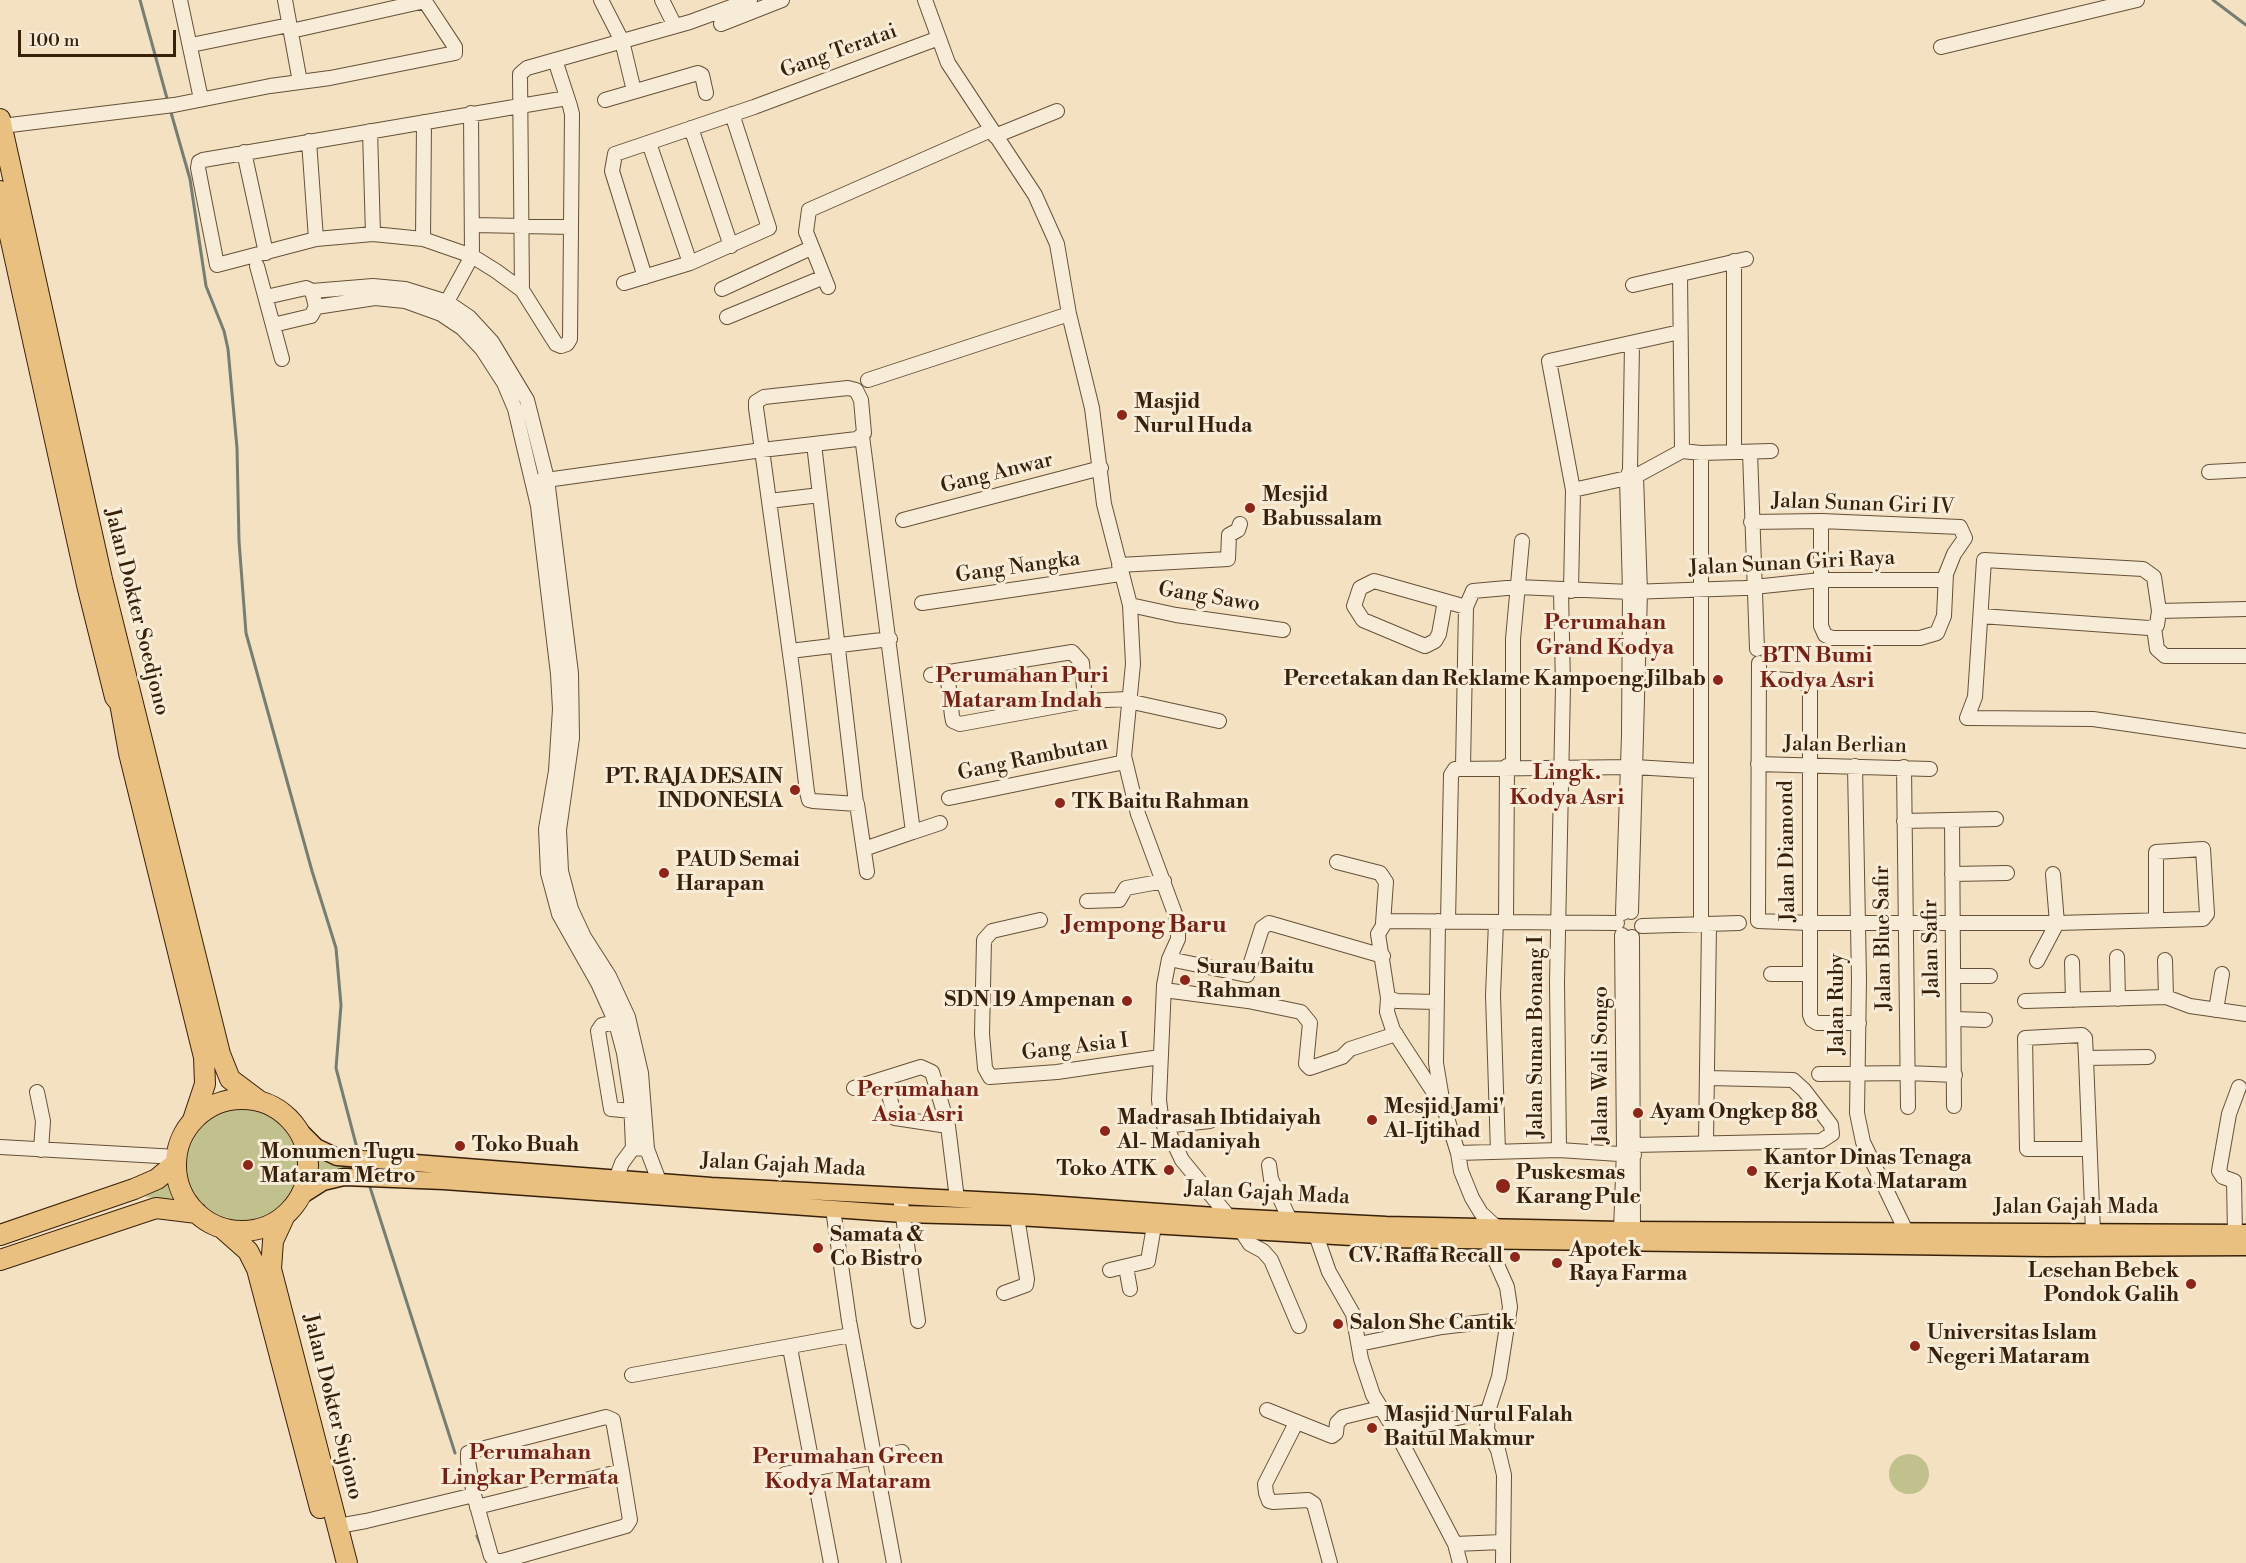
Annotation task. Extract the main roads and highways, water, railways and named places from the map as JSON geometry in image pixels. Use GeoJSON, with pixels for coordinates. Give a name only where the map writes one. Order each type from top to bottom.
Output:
{"type":"FeatureCollection","features":[{"type":"Feature","properties":{"kind":"highway","name":"Jalan Dokter Soedjono"},"geometry":{"type":"LineString","coordinates":[[1,123],[31,293],[94,582],[115,697],[120,703],[129,753],[204,1057],[205,1084],[193,1120]]}},
{"type":"Feature","properties":{"kind":"highway","name":"Jalan Dokter Soedjono"},"geometry":{"type":"LineString","coordinates":[[0,191],[31,293]]}},
{"type":"Feature","properties":{"kind":"highway","name":"Jalan Dokter Soedjono"},"geometry":{"type":"LineString","coordinates":[[94,582],[224,1065],[234,1083],[258,1100]]}},
{"type":"Feature","properties":{"kind":"highway"},"geometry":{"type":"LineString","coordinates":[[222,1228],[239,1231],[255,1230],[272,1224],[286,1215],[301,1196],[306,1183],[308,1162],[304,1142],[298,1129],[280,1111],[258,1100],[240,1098],[223,1101],[207,1108],[193,1120],[182,1137],[176,1160],[178,1181],[186,1198],[197,1213],[222,1228],[254,1259],[293,1381],[334,1563]]}},
{"type":"Feature","properties":{"kind":"highway"},"geometry":{"type":"LineString","coordinates":[[0,1235],[134,1189],[157,1179],[176,1160]]}},
{"type":"Feature","properties":{"kind":"highway"},"geometry":{"type":"LineString","coordinates":[[0,1260],[156,1208],[197,1213]]}},
{"type":"Feature","properties":{"kind":"highway","name":"Jalan Dokter Sujono"},"geometry":{"type":"LineString","coordinates":[[286,1215],[274,1237],[270,1263],[293,1381],[338,1526],[347,1563]]}},
{"type":"Feature","properties":{"kind":"main road","name":"Jalan Gajah Mada"},"geometry":{"type":"LineString","coordinates":[[298,1129],[326,1153],[372,1159],[616,1179],[641,1189],[659,1181],[957,1199],[1242,1232],[1316,1235],[1495,1226],[1560,1236],[1698,1237],[2046,1248],[2133,1239],[2241,1233]]}},
{"type":"Feature","properties":{"kind":"main road","name":"Jalan Gajah Mada"},"geometry":{"type":"LineString","coordinates":[[301,1196],[323,1182],[356,1178],[641,1189],[903,1214],[1165,1223],[1229,1217],[1290,1220],[1488,1242],[1627,1230],[1698,1237],[1906,1231],[2093,1232],[2133,1239],[2246,1247]]}},
{"type":"Feature","properties":{"kind":"waterway"},"geometry":{"type":"LineString","coordinates":[[140,0],[168,102]]}},
{"type":"Feature","properties":{"kind":"waterway"},"geometry":{"type":"LineString","coordinates":[[2213,0],[2246,25]]}},
{"type":"Feature","properties":{"kind":"waterway"},"geometry":{"type":"LineString","coordinates":[[170,109],[190,179],[206,286],[224,331],[228,349],[237,448],[239,541],[246,633],[312,871],[336,948],[341,1005],[336,1068],[358,1152]]}},
{"type":"Feature","properties":{"kind":"waterway"},"geometry":{"type":"LineString","coordinates":[[369,1184],[455,1453]]}},
{"type":"Feature","properties":{"kind":"waterway"},"geometry":{"type":"LineString","coordinates":[[477,1536],[483,1550]]}},
{"type":"Feature","properties":{"kind":"place","name":"Masjid Nurul Huda"},"geometry":{"type":"Point","coordinates":[1122,415]}},
{"type":"Feature","properties":{"kind":"place","name":"Mesjid Babussalam"},"geometry":{"type":"Point","coordinates":[1250,508]}},
{"type":"Feature","properties":{"kind":"place","name":"Percetakan dan Reklame Kampoeng Jilbab"},"geometry":{"type":"Point","coordinates":[1718,680]}},
{"type":"Feature","properties":{"kind":"place","name":"PT. RAJA DESAIN INDONESIA"},"geometry":{"type":"Point","coordinates":[795,790]}},
{"type":"Feature","properties":{"kind":"place","name":"TK Baitu Rahman"},"geometry":{"type":"Point","coordinates":[1060,803]}},
{"type":"Feature","properties":{"kind":"place","name":"PAUD Semai Harapan"},"geometry":{"type":"Point","coordinates":[664,873]}},
{"type":"Feature","properties":{"kind":"place","name":"Surau Baitu Rahman"},"geometry":{"type":"Point","coordinates":[1185,980]}},
{"type":"Feature","properties":{"kind":"place","name":"SDN 19 Ampenan"},"geometry":{"type":"Point","coordinates":[1127,1001]}},
{"type":"Feature","properties":{"kind":"place","name":"Ayam Ongkep 88"},"geometry":{"type":"Point","coordinates":[1638,1113]}},
{"type":"Feature","properties":{"kind":"place","name":"Mesjid Jami' Al-Ijtihad"},"geometry":{"type":"Point","coordinates":[1372,1120]}},
{"type":"Feature","properties":{"kind":"place","name":"Madrasah Ibtidaiyah Al- Madaniyah"},"geometry":{"type":"Point","coordinates":[1105,1131]}},
{"type":"Feature","properties":{"kind":"place","name":"Toko Buah"},"geometry":{"type":"Point","coordinates":[460,1146]}},
{"type":"Feature","properties":{"kind":"place","name":"Monumen Tugu Mataram Metro"},"geometry":{"type":"Point","coordinates":[248,1165]}},
{"type":"Feature","properties":{"kind":"place","name":"Toko ATK"},"geometry":{"type":"Point","coordinates":[1169,1170]}},
{"type":"Feature","properties":{"kind":"place","name":"Kantor Dinas Tenaga Kerja Kota Mataram"},"geometry":{"type":"Point","coordinates":[1752,1171]}},
{"type":"Feature","properties":{"kind":"place","name":"Puskesmas Karang Pule"},"geometry":{"type":"Point","coordinates":[1503,1186]}},
{"type":"Feature","properties":{"kind":"place","name":"Samata & Co Bistro"},"geometry":{"type":"Point","coordinates":[818,1248]}},
{"type":"Feature","properties":{"kind":"place","name":"CV. Raffa Recall"},"geometry":{"type":"Point","coordinates":[1515,1257]}},
{"type":"Feature","properties":{"kind":"place","name":"Apotek Raya Farma"},"geometry":{"type":"Point","coordinates":[1557,1263]}},
{"type":"Feature","properties":{"kind":"place","name":"Lesehan Bebek Pondok Galih"},"geometry":{"type":"Point","coordinates":[2191,1284]}},
{"type":"Feature","properties":{"kind":"place","name":"Salon She Cantik"},"geometry":{"type":"Point","coordinates":[1338,1324]}},
{"type":"Feature","properties":{"kind":"place","name":"Universitas Islam Negeri Mataram"},"geometry":{"type":"Point","coordinates":[1915,1346]}},
{"type":"Feature","properties":{"kind":"place","name":"Masjid Nurul Falah Baitul Makmur"},"geometry":{"type":"Point","coordinates":[1372,1428]}},
{"type":"Feature","properties":{"kind":"district","name":"Perumahan Grand Kodya"},"geometry":{"type":"Point","coordinates":[1605,636]}},
{"type":"Feature","properties":{"kind":"district","name":"BTN Bumi Kodya Asri"},"geometry":{"type":"Point","coordinates":[1817,670]}},
{"type":"Feature","properties":{"kind":"district","name":"Perumahan Puri Mataram Indah"},"geometry":{"type":"Point","coordinates":[1022,690]}},
{"type":"Feature","properties":{"kind":"district","name":"Lingk. Kodya Asri"},"geometry":{"type":"Point","coordinates":[1567,786]}},
{"type":"Feature","properties":{"kind":"district","name":"Jempong Baru"},"geometry":{"type":"Point","coordinates":[1145,926]}},
{"type":"Feature","properties":{"kind":"district","name":"Perumahan Asia Asri"},"geometry":{"type":"Point","coordinates":[918,1104]}},
{"type":"Feature","properties":{"kind":"district","name":"Perumahan Lingkar Permata"},"geometry":{"type":"Point","coordinates":[530,1466]}},
{"type":"Feature","properties":{"kind":"district","name":"Perumahan Green Kodya Mataram"},"geometry":{"type":"Point","coordinates":[848,1470]}}]}
